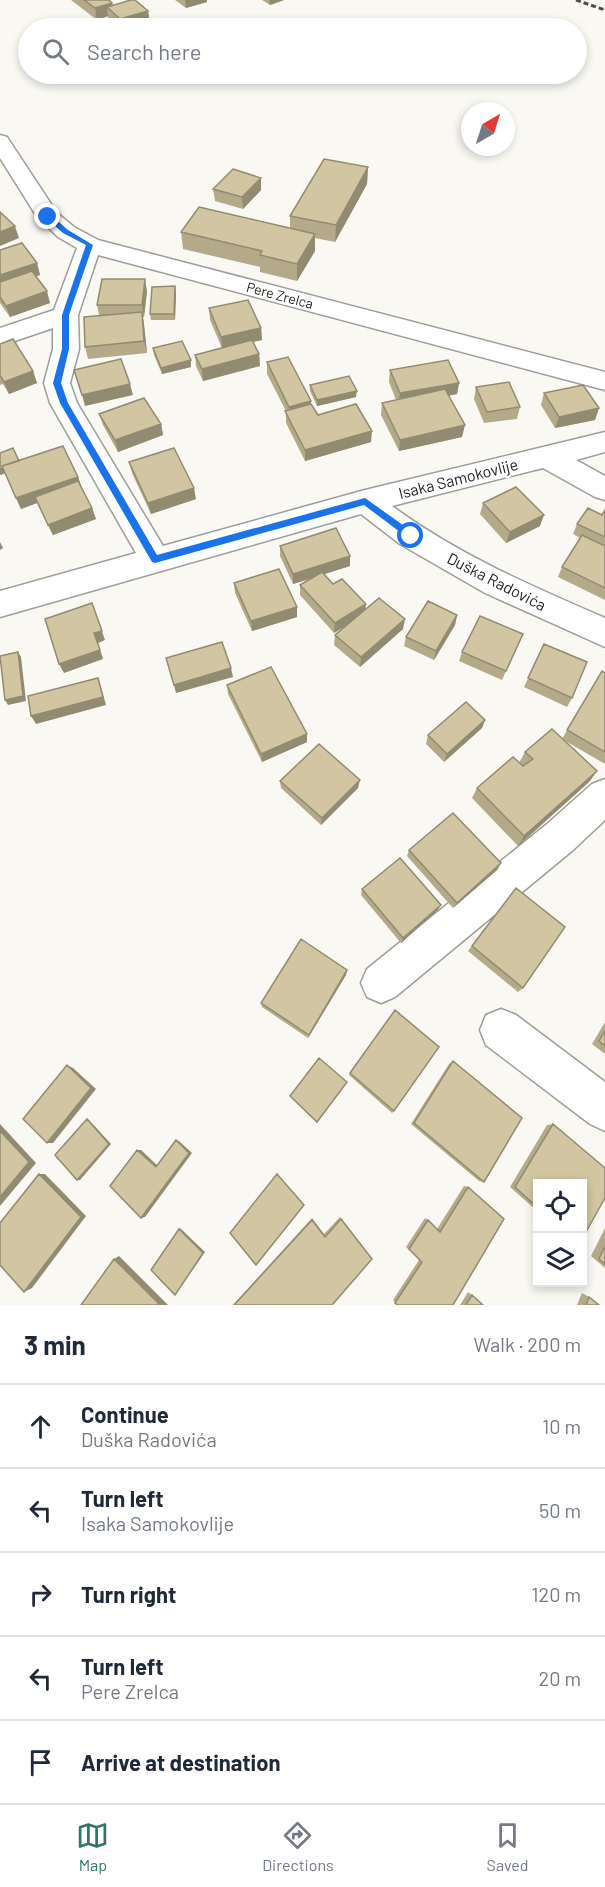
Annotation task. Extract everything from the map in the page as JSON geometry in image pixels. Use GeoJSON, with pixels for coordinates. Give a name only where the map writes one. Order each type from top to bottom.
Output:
{"type":"FeatureCollection","features":[{"type":"Feature","properties":{"kind":"street","name":"Pere Zrelca"},"geometry":{"type":"LineString","coordinates":[[0,141],[48,217],[66,232],[90,245],[605,381]]}},
{"type":"Feature","properties":{"kind":"street"},"geometry":{"type":"LineString","coordinates":[[90,245],[65,315],[66,349],[57,383],[64,403],[155,559]]}},
{"type":"Feature","properties":{"kind":"street"},"geometry":{"type":"LineString","coordinates":[[0,337],[65,315]]}},
{"type":"Feature","properties":{"kind":"street","name":"Isaka Samokovlije"},"geometry":{"type":"LineString","coordinates":[[0,604],[365,501],[605,442]]}},
{"type":"Feature","properties":{"kind":"street"},"geometry":{"type":"LineString","coordinates":[[546,457],[605,489]]}},
{"type":"Feature","properties":{"kind":"street","name":"Duška Radovića"},"geometry":{"type":"LineString","coordinates":[[365,501],[411,536],[496,584],[605,633]]}},
{"type":"Feature","properties":{"kind":"street"},"geometry":{"type":"LineString","coordinates":[[381,983],[560,837],[605,796]]}},
{"type":"Feature","properties":{"kind":"street"},"geometry":{"type":"LineString","coordinates":[[501,1030],[605,1109]]}},
{"type":"Feature","properties":{"kind":"building"},"geometry":{"type":"Polygon","coordinates":[[[84,0],[109,0],[112,3],[95,8],[84,0]]]}},
{"type":"Feature","properties":{"kind":"building"},"geometry":{"type":"Polygon","coordinates":[[[135,0],[148,11],[119,18],[107,7],[135,0]]]}},
{"type":"Feature","properties":{"kind":"building"},"geometry":{"type":"Polygon","coordinates":[[[324,159],[368,167],[336,225],[290,216],[324,159]]]}},
{"type":"Feature","properties":{"kind":"building"},"geometry":{"type":"Polygon","coordinates":[[[233,169],[261,178],[242,197],[213,189],[233,169]]]}},
{"type":"Feature","properties":{"kind":"building"},"geometry":{"type":"Polygon","coordinates":[[[199,207],[315,234],[297,264],[260,255],[262,251],[181,232],[199,207]]]}},
{"type":"Feature","properties":{"kind":"building"},"geometry":{"type":"Polygon","coordinates":[[[0,212],[15,226],[0,232],[0,212]]]}},
{"type":"Feature","properties":{"kind":"building"},"geometry":{"type":"Polygon","coordinates":[[[22,243],[37,263],[0,275],[0,250],[22,243]]]}},
{"type":"Feature","properties":{"kind":"building"},"geometry":{"type":"Polygon","coordinates":[[[32,271],[47,291],[6,306],[0,297],[0,282],[32,271]]]}},
{"type":"Feature","properties":{"kind":"building"},"geometry":{"type":"Polygon","coordinates":[[[102,279],[145,279],[142,305],[97,305],[102,279]]]}},
{"type":"Feature","properties":{"kind":"building"},"geometry":{"type":"Polygon","coordinates":[[[175,286],[174,314],[150,314],[152,287],[175,286]]]}},
{"type":"Feature","properties":{"kind":"building"},"geometry":{"type":"Polygon","coordinates":[[[248,300],[261,328],[221,337],[209,308],[248,300]]]}},
{"type":"Feature","properties":{"kind":"building"},"geometry":{"type":"Polygon","coordinates":[[[142,312],[144,341],[85,347],[84,317],[142,312]]]}},
{"type":"Feature","properties":{"kind":"building"},"geometry":{"type":"Polygon","coordinates":[[[13,339],[33,371],[4,382],[0,375],[0,344],[13,339]]]}},
{"type":"Feature","properties":{"kind":"building"},"geometry":{"type":"Polygon","coordinates":[[[252,340],[259,354],[202,369],[195,355],[252,340]]]}},
{"type":"Feature","properties":{"kind":"building"},"geometry":{"type":"Polygon","coordinates":[[[182,341],[191,360],[161,368],[153,348],[182,341]]]}},
{"type":"Feature","properties":{"kind":"building"},"geometry":{"type":"Polygon","coordinates":[[[288,357],[311,401],[289,407],[267,362],[288,357]]]}},
{"type":"Feature","properties":{"kind":"building"},"geometry":{"type":"Polygon","coordinates":[[[121,359],[130,384],[82,395],[74,370],[121,359]]]}},
{"type":"Feature","properties":{"kind":"building"},"geometry":{"type":"Polygon","coordinates":[[[448,360],[459,383],[400,393],[390,370],[448,360]]]}},
{"type":"Feature","properties":{"kind":"building"},"geometry":{"type":"Polygon","coordinates":[[[349,376],[357,391],[317,400],[310,385],[349,376]]]}},
{"type":"Feature","properties":{"kind":"building"},"geometry":{"type":"Polygon","coordinates":[[[509,382],[520,407],[487,412],[476,387],[509,382]]]}},
{"type":"Feature","properties":{"kind":"building"},"geometry":{"type":"Polygon","coordinates":[[[583,385],[599,408],[559,417],[544,393],[583,385]]]}},
{"type":"Feature","properties":{"kind":"building"},"geometry":{"type":"Polygon","coordinates":[[[445,389],[465,425],[400,440],[382,403],[445,389]]]}},
{"type":"Feature","properties":{"kind":"building"},"geometry":{"type":"Polygon","coordinates":[[[144,398],[161,424],[115,440],[99,414],[144,398]]]}},
{"type":"Feature","properties":{"kind":"building"},"geometry":{"type":"Polygon","coordinates":[[[311,404],[318,415],[356,404],[372,431],[305,450],[285,411],[311,404]]]}},
{"type":"Feature","properties":{"kind":"building"},"geometry":{"type":"Polygon","coordinates":[[[63,446],[78,477],[16,498],[2,466],[63,446]]]}},
{"type":"Feature","properties":{"kind":"building"},"geometry":{"type":"Polygon","coordinates":[[[13,448],[19,461],[2,466],[3,468],[0,469],[0,453],[13,448]]]}},
{"type":"Feature","properties":{"kind":"building"},"geometry":{"type":"Polygon","coordinates":[[[174,448],[194,488],[148,503],[129,462],[174,448]]]}},
{"type":"Feature","properties":{"kind":"building"},"geometry":{"type":"Polygon","coordinates":[[[78,481],[92,508],[48,525],[35,497],[78,481]]]}},
{"type":"Feature","properties":{"kind":"building"},"geometry":{"type":"Polygon","coordinates":[[[516,487],[544,515],[510,532],[483,503],[516,487]]]}},
{"type":"Feature","properties":{"kind":"building"},"geometry":{"type":"Polygon","coordinates":[[[588,508],[602,515],[605,510],[605,537],[577,524],[588,508]]]}},
{"type":"Feature","properties":{"kind":"building"},"geometry":{"type":"Polygon","coordinates":[[[336,528],[350,556],[293,574],[280,546],[336,528]]]}},
{"type":"Feature","properties":{"kind":"building"},"geometry":{"type":"Polygon","coordinates":[[[582,535],[605,546],[605,588],[562,567],[582,535]]]}},
{"type":"Feature","properties":{"kind":"building"},"geometry":{"type":"Polygon","coordinates":[[[279,569],[297,607],[251,621],[234,583],[279,569]]]}},
{"type":"Feature","properties":{"kind":"building"},"geometry":{"type":"Polygon","coordinates":[[[322,572],[333,584],[342,579],[366,604],[335,623],[300,585],[322,572]]]}},
{"type":"Feature","properties":{"kind":"building"},"geometry":{"type":"Polygon","coordinates":[[[379,598],[405,619],[361,657],[335,635],[379,598]]]}},
{"type":"Feature","properties":{"kind":"building"},"geometry":{"type":"Polygon","coordinates":[[[428,601],[457,615],[436,651],[406,637],[428,601]]]}},
{"type":"Feature","properties":{"kind":"building"},"geometry":{"type":"Polygon","coordinates":[[[92,603],[102,631],[94,633],[100,650],[59,664],[45,619],[92,603]]]}},
{"type":"Feature","properties":{"kind":"building"},"geometry":{"type":"Polygon","coordinates":[[[480,616],[523,634],[506,671],[462,652],[480,616]]]}},
{"type":"Feature","properties":{"kind":"building"},"geometry":{"type":"Polygon","coordinates":[[[222,642],[231,668],[174,685],[166,658],[222,642]]]}},
{"type":"Feature","properties":{"kind":"building"},"geometry":{"type":"Polygon","coordinates":[[[544,644],[587,662],[572,698],[528,678],[544,644]]]}},
{"type":"Feature","properties":{"kind":"building"},"geometry":{"type":"Polygon","coordinates":[[[18,652],[23,696],[5,700],[0,656],[18,652]]]}},
{"type":"Feature","properties":{"kind":"building"},"geometry":{"type":"Polygon","coordinates":[[[271,667],[307,734],[261,754],[227,685],[271,667]]]}},
{"type":"Feature","properties":{"kind":"building"},"geometry":{"type":"Polygon","coordinates":[[[602,671],[605,673],[605,752],[567,730],[602,671]]]}},
{"type":"Feature","properties":{"kind":"building"},"geometry":{"type":"Polygon","coordinates":[[[98,678],[103,697],[31,716],[28,696],[98,678]]]}},
{"type":"Feature","properties":{"kind":"building"},"geometry":{"type":"Polygon","coordinates":[[[466,702],[485,720],[447,754],[428,735],[466,702]]]}},
{"type":"Feature","properties":{"kind":"building"},"geometry":{"type":"Polygon","coordinates":[[[552,729],[597,771],[524,836],[477,788],[513,757],[523,766],[533,759],[525,752],[552,729]]]}},
{"type":"Feature","properties":{"kind":"building"},"geometry":{"type":"Polygon","coordinates":[[[319,744],[360,780],[322,818],[280,781],[319,744]]]}},
{"type":"Feature","properties":{"kind":"building"},"geometry":{"type":"Polygon","coordinates":[[[453,813],[501,863],[457,903],[409,850],[453,813]]]}},
{"type":"Feature","properties":{"kind":"building"},"geometry":{"type":"Polygon","coordinates":[[[400,858],[441,905],[403,938],[362,889],[400,858]]]}},
{"type":"Feature","properties":{"kind":"building"},"geometry":{"type":"Polygon","coordinates":[[[516,888],[565,927],[523,988],[472,946],[516,888]]]}},
{"type":"Feature","properties":{"kind":"building"},"geometry":{"type":"Polygon","coordinates":[[[301,939],[347,970],[309,1035],[261,1003],[301,939]]]}},
{"type":"Feature","properties":{"kind":"building"},"geometry":{"type":"Polygon","coordinates":[[[395,1010],[439,1047],[394,1111],[350,1073],[395,1010]]]}},
{"type":"Feature","properties":{"kind":"building"},"geometry":{"type":"Polygon","coordinates":[[[605,1031],[605,1046],[599,1041],[605,1031]]]}},
{"type":"Feature","properties":{"kind":"building"},"geometry":{"type":"Polygon","coordinates":[[[319,1058],[347,1082],[317,1122],[290,1096],[319,1058]]]}},
{"type":"Feature","properties":{"kind":"building"},"geometry":{"type":"Polygon","coordinates":[[[453,1061],[522,1118],[484,1182],[414,1123],[453,1061]]]}},
{"type":"Feature","properties":{"kind":"building"},"geometry":{"type":"Polygon","coordinates":[[[67,1065],[91,1088],[47,1143],[23,1119],[67,1065]]]}},
{"type":"Feature","properties":{"kind":"building"},"geometry":{"type":"Polygon","coordinates":[[[87,1119],[109,1144],[77,1180],[55,1155],[87,1119]]]}},
{"type":"Feature","properties":{"kind":"building"},"geometry":{"type":"Polygon","coordinates":[[[553,1124],[605,1168],[605,1198],[587,1230],[587,1179],[533,1179],[533,1203],[515,1187],[553,1124]]]}},
{"type":"Feature","properties":{"kind":"building"},"geometry":{"type":"Polygon","coordinates":[[[0,1131],[29,1162],[0,1197],[0,1131]]]}},
{"type":"Feature","properties":{"kind":"building"},"geometry":{"type":"Polygon","coordinates":[[[176,1140],[189,1153],[141,1218],[110,1186],[137,1150],[156,1167],[176,1140]]]}},
{"type":"Feature","properties":{"kind":"building"},"geometry":{"type":"Polygon","coordinates":[[[39,1174],[81,1217],[24,1292],[0,1265],[0,1223],[39,1174]]]}},
{"type":"Feature","properties":{"kind":"building"},"geometry":{"type":"Polygon","coordinates":[[[277,1174],[304,1205],[256,1265],[230,1233],[277,1174]]]}},
{"type":"Feature","properties":{"kind":"building"},"geometry":{"type":"Polygon","coordinates":[[[468,1187],[504,1219],[453,1305],[397,1305],[395,1303],[422,1262],[409,1249],[428,1220],[440,1232],[468,1187]]]}},
{"type":"Feature","properties":{"kind":"building"},"geometry":{"type":"Polygon","coordinates":[[[341,1219],[372,1259],[332,1305],[234,1305],[312,1220],[325,1237],[341,1219]]]}},
{"type":"Feature","properties":{"kind":"building"},"geometry":{"type":"Polygon","coordinates":[[[179,1229],[203,1253],[175,1295],[151,1270],[179,1229]]]}},
{"type":"Feature","properties":{"kind":"building"},"geometry":{"type":"Polygon","coordinates":[[[605,1246],[605,1264],[599,1259],[605,1246]]]}},
{"type":"Feature","properties":{"kind":"building"},"geometry":{"type":"Polygon","coordinates":[[[114,1259],[160,1305],[81,1305],[114,1259]]]}},
{"type":"Feature","properties":{"kind":"building"},"geometry":{"type":"Polygon","coordinates":[[[472,1295],[483,1305],[466,1305],[472,1295]]]}},
{"type":"Feature","properties":{"kind":"building"},"geometry":{"type":"Polygon","coordinates":[[[589,1297],[599,1305],[586,1305],[589,1297]]]}},
{"type":"Feature","properties":{"kind":"railway"},"geometry":{"type":"LineString","coordinates":[[576,0],[605,10]]}},
{"type":"Feature","properties":{"kind":"route"},"geometry":{"type":"LineString","coordinates":[[48,217],[66,232],[90,245],[65,315],[66,349],[57,383],[64,403],[155,559],[365,501],[411,536]]}}]}
